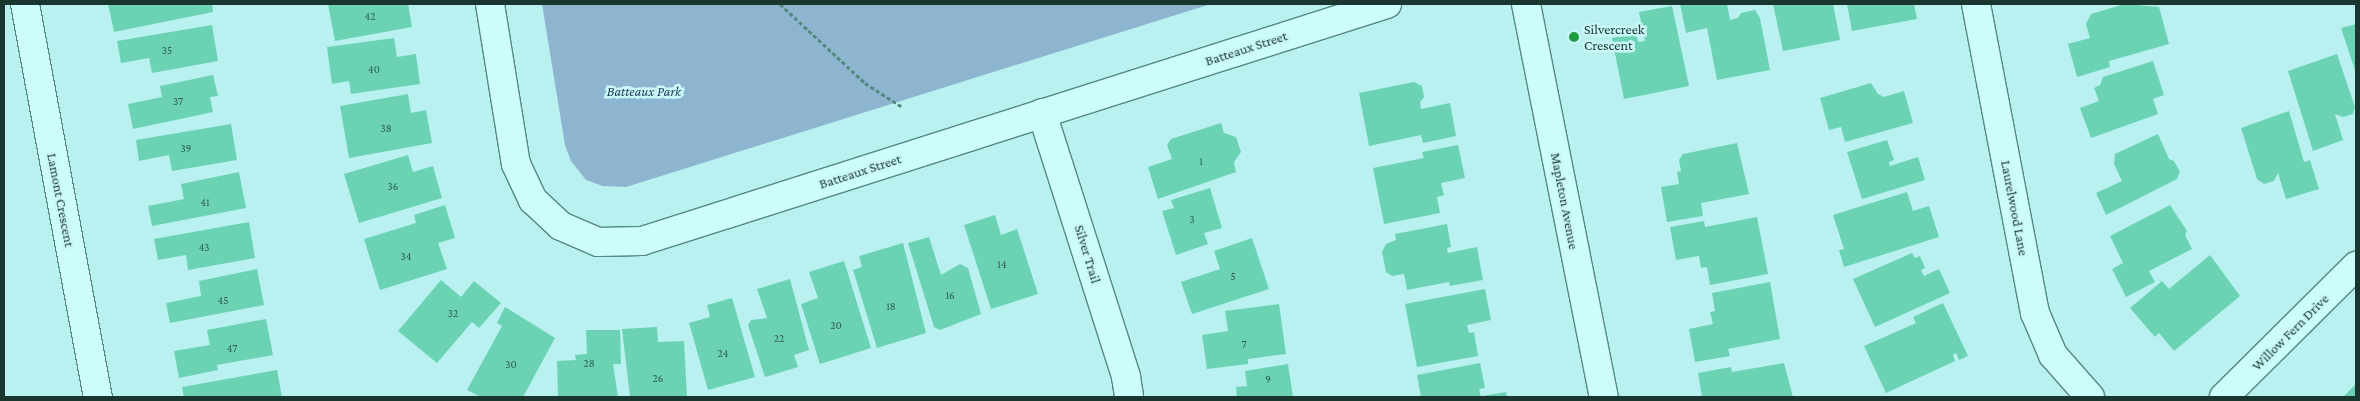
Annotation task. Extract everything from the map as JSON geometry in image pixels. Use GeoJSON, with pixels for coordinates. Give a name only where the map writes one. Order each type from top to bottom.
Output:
{"type":"FeatureCollection","features":[{"type":"Feature","properties":{"kind":"street","name":"Lamont Crescent"},"geometry":{"type":"LineString","coordinates":[[24,4],[98,397]]}},
{"type":"Feature","properties":{"kind":"street","name":"Batteaux Street"},"geometry":{"type":"LineString","coordinates":[[490,4],[516,164],[533,200],[561,226],[598,242],[642,241],[1042,112],[1387,4]]}},
{"type":"Feature","properties":{"kind":"street","name":"Mapleton Avenue"},"geometry":{"type":"LineString","coordinates":[[1526,4],[1604,397]]}},
{"type":"Feature","properties":{"kind":"street","name":"Laurelwood Lane"},"geometry":{"type":"LineString","coordinates":[[1976,4],[2034,313],[2053,355],[2090,397]]}},
{"type":"Feature","properties":{"kind":"street","name":"Silver Trail"},"geometry":{"type":"LineString","coordinates":[[1042,112],[1126,377],[1129,397]]}},
{"type":"Feature","properties":{"kind":"street","name":"Willow Fern Drive"},"geometry":{"type":"LineString","coordinates":[[2224,397],[2356,266]]}},
{"type":"Feature","properties":{"kind":"path"},"geometry":{"type":"LineString","coordinates":[[780,4],[865,83],[901,106]]}},
{"type":"Feature","properties":{"kind":"green space","name":"Batteaux Park"},"geometry":{"type":"Polygon","coordinates":[[[542,4],[1211,4],[626,187],[603,186],[586,180],[571,161],[565,145],[542,4]]]}},
{"type":"Feature","properties":{"kind":"building"},"geometry":{"type":"Polygon","coordinates":[[[108,4],[212,4],[213,12],[114,32],[108,4]]]}},
{"type":"Feature","properties":{"kind":"building"},"geometry":{"type":"Polygon","coordinates":[[[328,4],[408,4],[412,27],[335,41],[328,4]]]}},
{"type":"Feature","properties":{"kind":"building"},"geometry":{"type":"Polygon","coordinates":[[[1680,4],[1727,4],[1730,20],[1738,18],[1741,13],[1755,10],[1760,18],[1770,70],[1717,80],[1707,28],[1686,33],[1680,4]]]}},
{"type":"Feature","properties":{"kind":"building"},"geometry":{"type":"Polygon","coordinates":[[[1773,4],[1833,4],[1840,40],[1783,51],[1773,4]]]}},
{"type":"Feature","properties":{"kind":"building"},"geometry":{"type":"Polygon","coordinates":[[[1847,4],[1914,4],[1917,19],[1852,31],[1847,4]]]}},
{"type":"Feature","properties":{"kind":"building"},"geometry":{"type":"Polygon","coordinates":[[[2125,4],[2159,7],[2169,44],[2109,61],[2110,67],[2077,77],[2068,44],[2090,38],[2086,24],[2091,14],[2125,4]]]}},
{"type":"Feature","properties":{"kind":"building"},"geometry":{"type":"Polygon","coordinates":[[[1672,6],[1689,86],[1624,99],[1612,38],[1636,33],[1638,42],[1645,41],[1639,12],[1672,6]]]}},
{"type":"Feature","properties":{"kind":"building"},"geometry":{"type":"Polygon","coordinates":[[[2356,24],[2356,73],[2341,28],[2356,24]]]}},
{"type":"Feature","properties":{"kind":"building"},"geometry":{"type":"Polygon","coordinates":[[[212,25],[218,61],[152,73],[149,58],[121,63],[117,41],[212,25]]]}},
{"type":"Feature","properties":{"kind":"building"},"geometry":{"type":"Polygon","coordinates":[[[394,38],[397,57],[416,54],[420,84],[351,94],[349,81],[332,84],[327,47],[394,38]]]}},
{"type":"Feature","properties":{"kind":"building"},"geometry":{"type":"Polygon","coordinates":[[[2337,54],[2355,107],[2353,114],[2343,117],[2335,114],[2343,140],[2313,151],[2288,71],[2337,54]]]}},
{"type":"Feature","properties":{"kind":"building"},"geometry":{"type":"Polygon","coordinates":[[[2153,61],[2164,95],[2153,99],[2158,114],[2091,138],[2080,108],[2099,101],[2094,88],[2100,85],[2103,77],[2153,61]]]}},
{"type":"Feature","properties":{"kind":"building"},"geometry":{"type":"Polygon","coordinates":[[[213,75],[218,96],[210,97],[213,112],[133,129],[128,104],[162,97],[160,86],[213,75]]]}},
{"type":"Feature","properties":{"kind":"building"},"geometry":{"type":"Polygon","coordinates":[[[1414,82],[1422,86],[1424,97],[1420,102],[1421,109],[1450,103],[1456,136],[1423,143],[1421,135],[1369,146],[1359,93],[1414,82]]]}},
{"type":"Feature","properties":{"kind":"building"},"geometry":{"type":"Polygon","coordinates":[[[1871,83],[1878,94],[1884,97],[1904,91],[1913,123],[1845,142],[1841,127],[1829,130],[1820,98],[1871,83]]]}},
{"type":"Feature","properties":{"kind":"building"},"geometry":{"type":"Polygon","coordinates":[[[408,94],[411,113],[426,110],[432,143],[349,158],[340,106],[408,94]]]}},
{"type":"Feature","properties":{"kind":"building"},"geometry":{"type":"Polygon","coordinates":[[[2289,111],[2304,162],[2310,160],[2319,189],[2286,199],[2278,173],[2274,181],[2264,184],[2257,179],[2241,128],[2289,111]]]}},
{"type":"Feature","properties":{"kind":"building"},"geometry":{"type":"Polygon","coordinates":[[[1221,123],[1224,133],[1236,137],[1241,152],[1234,162],[1236,172],[1158,199],[1148,167],[1172,159],[1167,145],[1171,139],[1221,123]]]}},
{"type":"Feature","properties":{"kind":"building"},"geometry":{"type":"Polygon","coordinates":[[[231,124],[237,160],[172,171],[169,155],[139,161],[136,140],[231,124]]]}},
{"type":"Feature","properties":{"kind":"building"},"geometry":{"type":"Polygon","coordinates":[[[2158,134],[2169,159],[2174,161],[2180,172],[2177,179],[2106,215],[2096,193],[2122,181],[2114,164],[2115,154],[2158,134]]]}},
{"type":"Feature","properties":{"kind":"building"},"geometry":{"type":"Polygon","coordinates":[[[1887,140],[1894,160],[1889,162],[1890,166],[1918,157],[1925,180],[1862,199],[1847,152],[1887,140]]]}},
{"type":"Feature","properties":{"kind":"building"},"geometry":{"type":"Polygon","coordinates":[[[1737,143],[1749,194],[1701,203],[1703,216],[1667,222],[1661,187],[1679,184],[1677,172],[1681,171],[1679,160],[1683,154],[1737,143]]]}},
{"type":"Feature","properties":{"kind":"building"},"geometry":{"type":"Polygon","coordinates":[[[1458,145],[1465,178],[1441,183],[1444,195],[1437,197],[1440,213],[1384,224],[1373,168],[1424,158],[1422,152],[1458,145]]]}},
{"type":"Feature","properties":{"kind":"building"},"geometry":{"type":"Polygon","coordinates":[[[408,155],[413,172],[433,166],[442,198],[359,223],[344,174],[408,155]]]}},
{"type":"Feature","properties":{"kind":"building"},"geometry":{"type":"Polygon","coordinates":[[[239,172],[246,208],[152,226],[148,206],[184,199],[181,184],[239,172]]]}},
{"type":"Feature","properties":{"kind":"building"},"geometry":{"type":"Polygon","coordinates":[[[1210,188],[1222,228],[1204,233],[1208,244],[1176,255],[1162,211],[1174,208],[1171,200],[1210,188]]]}},
{"type":"Feature","properties":{"kind":"building"},"geometry":{"type":"Polygon","coordinates":[[[1907,192],[1913,211],[1929,206],[1939,237],[1844,267],[1839,250],[1844,249],[1833,215],[1907,192]]]}},
{"type":"Feature","properties":{"kind":"building"},"geometry":{"type":"Polygon","coordinates":[[[445,205],[455,238],[438,243],[447,269],[380,290],[364,239],[416,223],[414,215],[445,205]]]}},
{"type":"Feature","properties":{"kind":"building"},"geometry":{"type":"Polygon","coordinates":[[[2170,205],[2187,231],[2185,235],[2192,249],[2149,271],[2155,282],[2126,297],[2112,269],[2123,263],[2110,236],[2170,205]]]}},
{"type":"Feature","properties":{"kind":"building"},"geometry":{"type":"Polygon","coordinates":[[[995,215],[1001,235],[1017,229],[1038,294],[991,309],[964,225],[995,215]]]}},
{"type":"Feature","properties":{"kind":"building"},"geometry":{"type":"Polygon","coordinates":[[[1757,217],[1768,274],[1710,285],[1707,267],[1701,268],[1699,256],[1676,260],[1670,227],[1704,221],[1705,227],[1757,217]]]}},
{"type":"Feature","properties":{"kind":"building"},"geometry":{"type":"Polygon","coordinates":[[[249,222],[255,258],[188,270],[186,255],[158,260],[154,239],[249,222]]]}},
{"type":"Feature","properties":{"kind":"building"},"geometry":{"type":"Polygon","coordinates":[[[1447,224],[1451,247],[1447,248],[1448,253],[1477,247],[1483,280],[1450,286],[1449,282],[1407,290],[1404,274],[1392,276],[1386,272],[1382,252],[1386,244],[1396,240],[1395,234],[1447,224]]]}},
{"type":"Feature","properties":{"kind":"building"},"geometry":{"type":"Polygon","coordinates":[[[929,237],[941,275],[960,264],[968,268],[981,314],[940,330],[934,327],[908,243],[929,237]]]}},
{"type":"Feature","properties":{"kind":"building"},"geometry":{"type":"Polygon","coordinates":[[[1252,238],[1269,289],[1192,314],[1181,282],[1220,269],[1214,251],[1252,238]]]}},
{"type":"Feature","properties":{"kind":"building"},"geometry":{"type":"Polygon","coordinates":[[[903,243],[926,333],[877,348],[853,270],[862,267],[859,256],[903,243]]]}},
{"type":"Feature","properties":{"kind":"building"},"geometry":{"type":"Polygon","coordinates":[[[1912,253],[1915,258],[1920,256],[1925,268],[1921,270],[1924,276],[1939,269],[1950,293],[1875,327],[1853,279],[1912,253]]]}},
{"type":"Feature","properties":{"kind":"building"},"geometry":{"type":"Polygon","coordinates":[[[2210,255],[2240,296],[2174,351],[2159,333],[2155,337],[2130,308],[2162,281],[2169,289],[2210,255]]]}},
{"type":"Feature","properties":{"kind":"building"},"geometry":{"type":"Polygon","coordinates":[[[844,261],[871,348],[820,364],[801,304],[818,298],[809,272],[844,261]]]}},
{"type":"Feature","properties":{"kind":"building"},"geometry":{"type":"Polygon","coordinates":[[[257,269],[264,305],[170,323],[166,303],[201,296],[199,281],[257,269]]]}},
{"type":"Feature","properties":{"kind":"building"},"geometry":{"type":"Polygon","coordinates":[[[790,279],[809,350],[794,355],[798,367],[765,377],[748,325],[751,320],[767,318],[757,289],[790,279]]]}},
{"type":"Feature","properties":{"kind":"building"},"geometry":{"type":"Polygon","coordinates":[[[441,280],[461,297],[474,281],[501,303],[479,328],[472,322],[437,363],[398,331],[441,280]]]}},
{"type":"Feature","properties":{"kind":"building"},"geometry":{"type":"Polygon","coordinates":[[[1770,282],[1780,339],[1728,349],[1730,356],[1695,362],[1689,329],[1713,324],[1710,312],[1715,311],[1712,293],[1770,282]]]}},
{"type":"Feature","properties":{"kind":"building"},"geometry":{"type":"Polygon","coordinates":[[[1485,289],[1491,320],[1467,325],[1469,333],[1474,332],[1478,356],[1417,367],[1405,304],[1485,289]]]}},
{"type":"Feature","properties":{"kind":"building"},"geometry":{"type":"Polygon","coordinates":[[[732,298],[755,377],[708,390],[689,323],[710,317],[707,305],[732,298]]]}},
{"type":"Feature","properties":{"kind":"building"},"geometry":{"type":"Polygon","coordinates":[[[1943,303],[1968,356],[1959,360],[1956,353],[1953,355],[1955,361],[1886,393],[1864,346],[1916,323],[1913,317],[1943,303]]]}},
{"type":"Feature","properties":{"kind":"building"},"geometry":{"type":"Polygon","coordinates":[[[1279,304],[1286,354],[1248,359],[1248,364],[1207,369],[1202,335],[1228,331],[1225,311],[1279,304]]]}},
{"type":"Feature","properties":{"kind":"building"},"geometry":{"type":"Polygon","coordinates":[[[505,307],[555,338],[523,397],[481,397],[467,390],[502,326],[497,323],[505,307]]]}},
{"type":"Feature","properties":{"kind":"building"},"geometry":{"type":"Polygon","coordinates":[[[266,319],[273,355],[217,365],[218,370],[179,378],[174,351],[210,345],[207,330],[266,319]]]}},
{"type":"Feature","properties":{"kind":"building"},"geometry":{"type":"Polygon","coordinates":[[[657,327],[658,342],[684,341],[687,397],[630,397],[622,329],[657,327]]]}},
{"type":"Feature","properties":{"kind":"building"},"geometry":{"type":"Polygon","coordinates":[[[586,330],[620,330],[621,364],[613,364],[618,397],[558,397],[557,361],[576,360],[575,355],[587,354],[586,330]]]}},
{"type":"Feature","properties":{"kind":"building"},"geometry":{"type":"Polygon","coordinates":[[[1480,363],[1485,388],[1479,389],[1481,397],[1421,397],[1417,375],[1480,363]]]}},
{"type":"Feature","properties":{"kind":"building"},"geometry":{"type":"Polygon","coordinates":[[[1784,363],[1793,397],[1702,397],[1698,373],[1731,367],[1732,372],[1784,363]]]}},
{"type":"Feature","properties":{"kind":"building"},"geometry":{"type":"Polygon","coordinates":[[[1288,364],[1293,397],[1237,397],[1236,387],[1247,386],[1245,371],[1288,364]]]}},
{"type":"Feature","properties":{"kind":"building"},"geometry":{"type":"Polygon","coordinates":[[[277,370],[282,397],[184,397],[182,387],[277,370]]]}},
{"type":"Feature","properties":{"kind":"building"},"geometry":{"type":"Polygon","coordinates":[[[2356,384],[2356,397],[2343,397],[2356,384]]]}},
{"type":"Feature","properties":{"kind":"building"},"geometry":{"type":"Polygon","coordinates":[[[1506,392],[1507,397],[1482,397],[1482,396],[1506,392]]]}},
{"type":"Feature","properties":{"kind":"place","name":"Silvercreek Crescent"},"geometry":{"type":"Point","coordinates":[1574,37]}}]}
